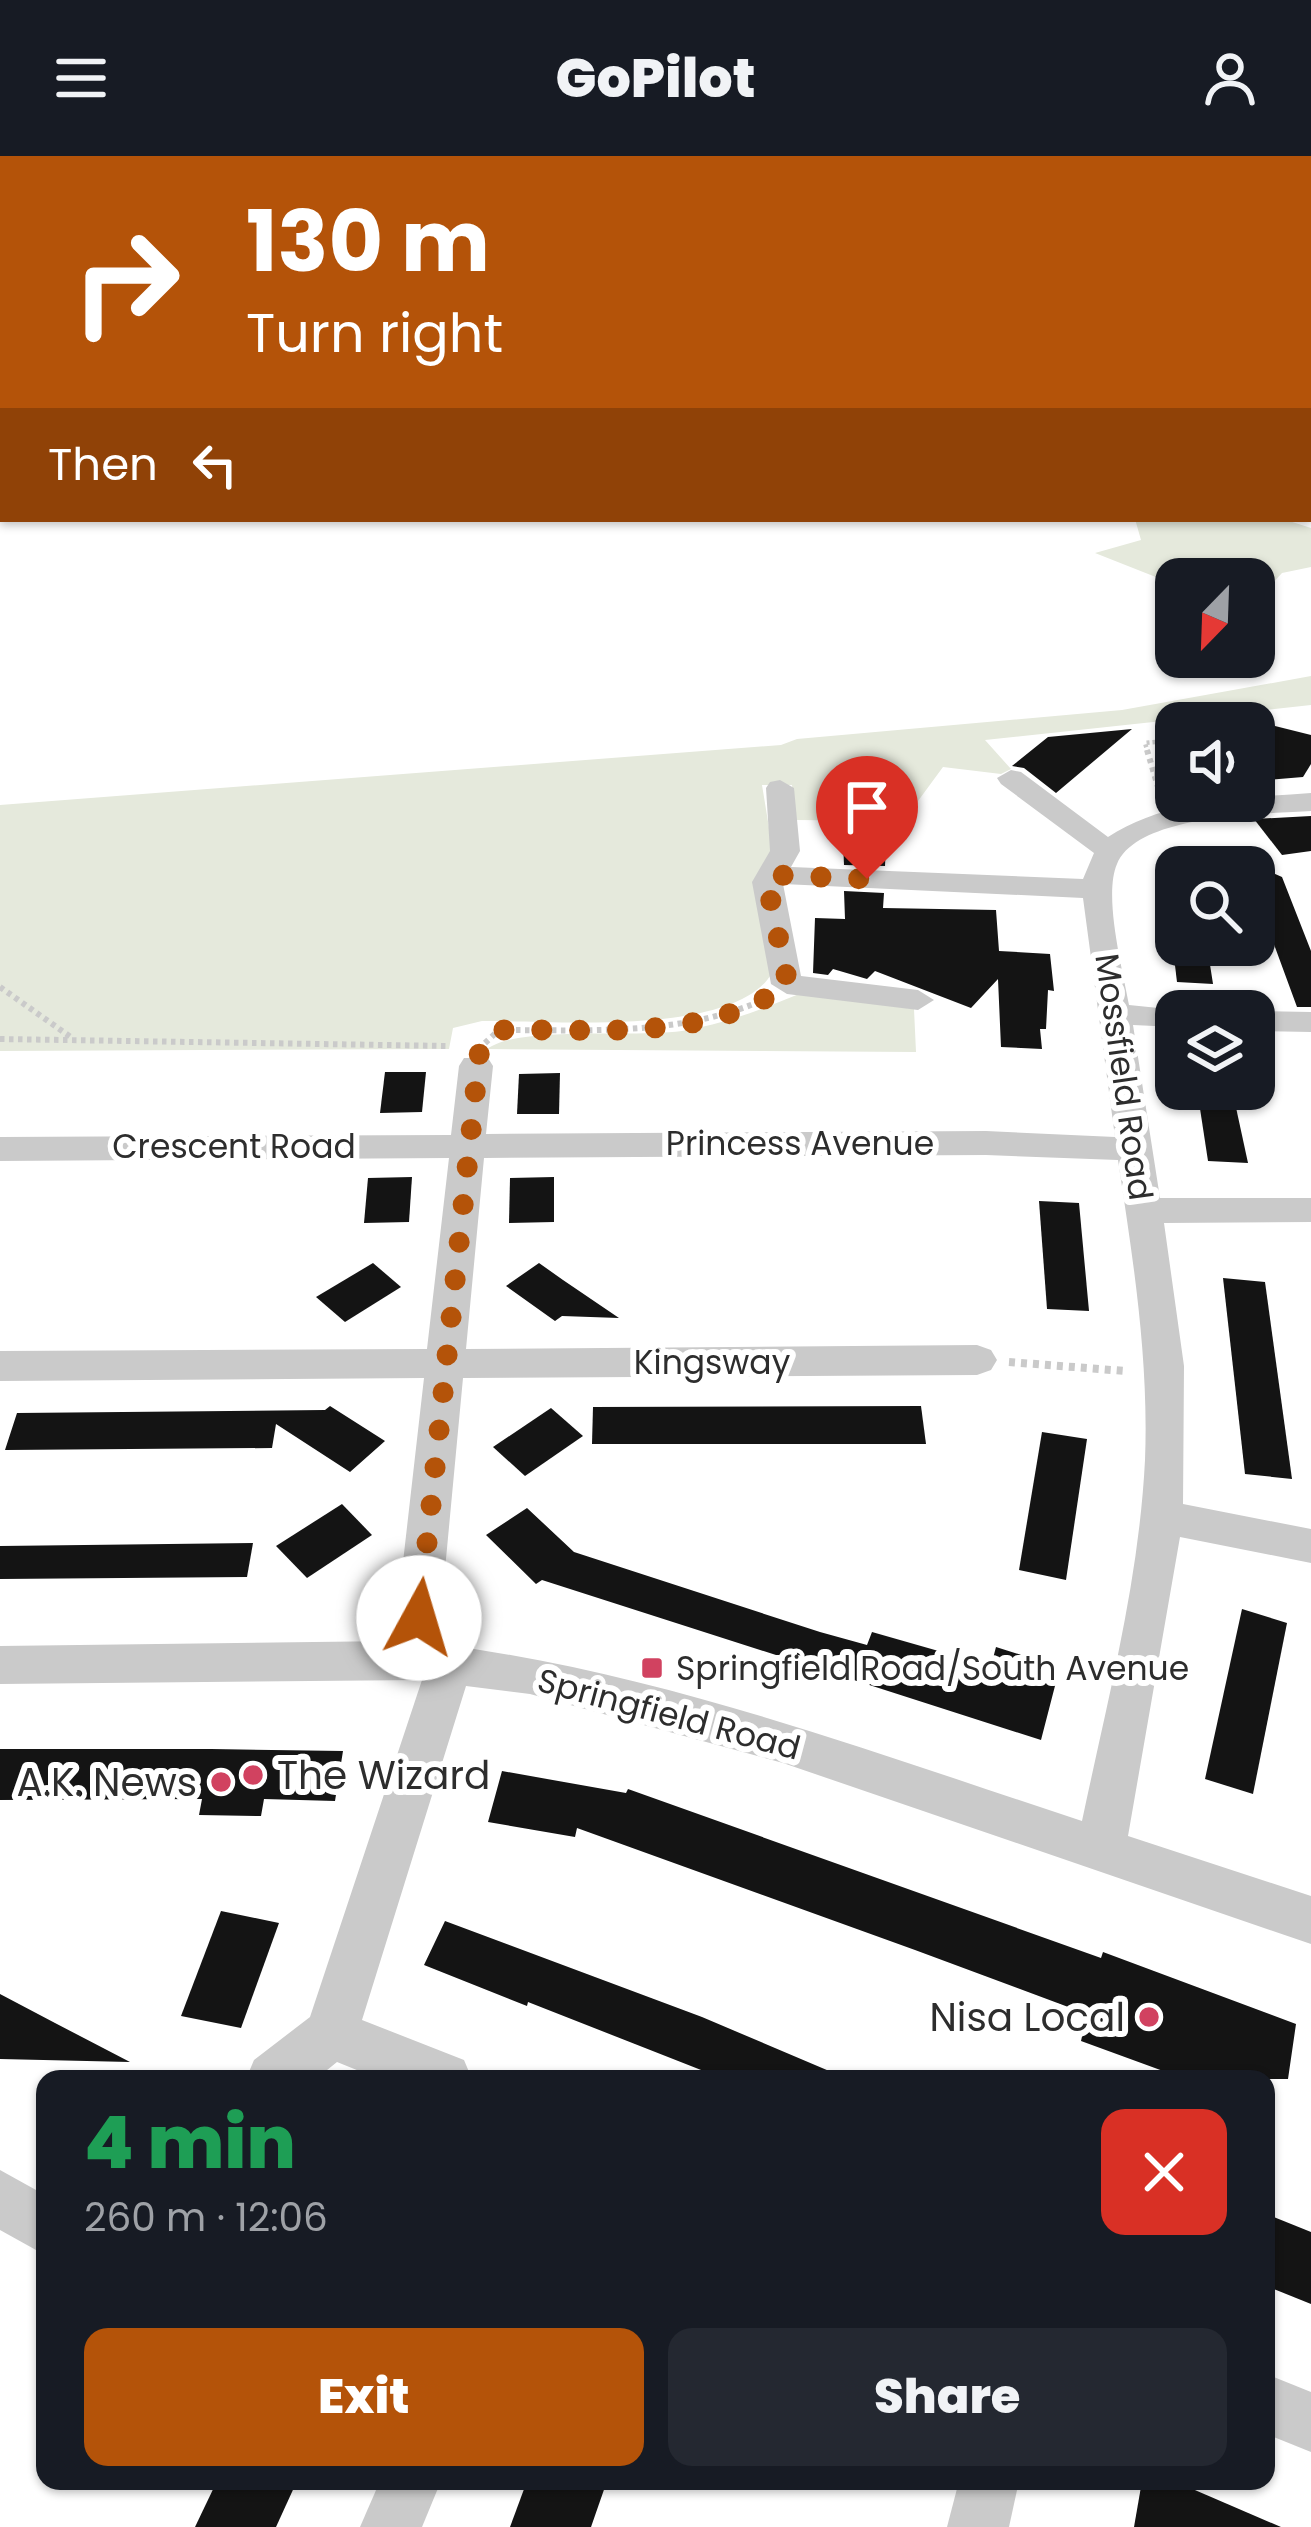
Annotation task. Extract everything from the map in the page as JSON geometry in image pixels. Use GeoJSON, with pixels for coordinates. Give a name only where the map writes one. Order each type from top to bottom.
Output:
{"type":"FeatureCollection","features":[{"type":"Feature","properties":{"kind":"street"},"geometry":{"type":"LineString","coordinates":[[1011,778],[1092,841],[1112,850]]}},
{"type":"Feature","properties":{"kind":"street"},"geometry":{"type":"LineString","coordinates":[[780,788],[785,850],[767,882],[788,984],[917,1000]]}},
{"type":"Feature","properties":{"kind":"street"},"geometry":{"type":"LineString","coordinates":[[1275,807],[1311,802]]}},
{"type":"Feature","properties":{"kind":"street"},"geometry":{"type":"LineString","coordinates":[[775,875],[1096,890],[1101,864],[1112,850],[1126,837],[1163,822]]}},
{"type":"Feature","properties":{"kind":"street","name":"Mossfield Road"},"geometry":{"type":"LineString","coordinates":[[1096,890],[1118,1014],[1163,1373],[1162,1517],[1101,1849]]}},
{"type":"Feature","properties":{"kind":"street"},"geometry":{"type":"LineString","coordinates":[[1118,1014],[1155,1016]]}},
{"type":"Feature","properties":{"kind":"street"},"geometry":{"type":"LineString","coordinates":[[1275,1022],[1311,1022]]}},
{"type":"Feature","properties":{"kind":"street"},"geometry":{"type":"LineString","coordinates":[[284,2070],[331,2033],[432,1662],[447,1364],[478,1056]]}},
{"type":"Feature","properties":{"kind":"street","name":"Princess Avenue"},"geometry":{"type":"LineString","coordinates":[[468,1144],[986,1143],[1132,1149]]}},
{"type":"Feature","properties":{"kind":"street","name":"Crescent Road"},"geometry":{"type":"LineString","coordinates":[[0,1149],[468,1144]]}},
{"type":"Feature","properties":{"kind":"street"},"geometry":{"type":"LineString","coordinates":[[1143,1211],[1311,1210]]}},
{"type":"Feature","properties":{"kind":"street","name":"Kingsway"},"geometry":{"type":"LineString","coordinates":[[447,1364],[977,1360]]}},
{"type":"Feature","properties":{"kind":"street"},"geometry":{"type":"LineString","coordinates":[[0,1366],[447,1364]]}},
{"type":"Feature","properties":{"kind":"street"},"geometry":{"type":"LineString","coordinates":[[1162,1517],[1311,1546]]}},
{"type":"Feature","properties":{"kind":"street","name":"Springfield Road"},"geometry":{"type":"LineString","coordinates":[[0,1665],[432,1662],[530,1675],[783,1743],[1311,1921]]}},
{"type":"Feature","properties":{"kind":"street"},"geometry":{"type":"LineString","coordinates":[[331,2033],[423,2070]]}},
{"type":"Feature","properties":{"kind":"street"},"geometry":{"type":"LineString","coordinates":[[0,2198],[36,2221]]}},
{"type":"Feature","properties":{"kind":"street"},"geometry":{"type":"LineString","coordinates":[[1275,2408],[1311,2422]]}},
{"type":"Feature","properties":{"kind":"street"},"geometry":{"type":"LineString","coordinates":[[392,2527],[407,2490]]}},
{"type":"Feature","properties":{"kind":"street"},"geometry":{"type":"LineString","coordinates":[[978,2527],[987,2490]]}},
{"type":"Feature","properties":{"kind":"path"},"geometry":{"type":"LineString","coordinates":[[1155,742],[1145,743],[1155,776]]}},
{"type":"Feature","properties":{"kind":"path"},"geometry":{"type":"LineString","coordinates":[[0,1040],[478,1056],[499,1030],[674,1025],[740,1012],[788,984]]}},
{"type":"Feature","properties":{"kind":"path"},"geometry":{"type":"LineString","coordinates":[[0,987],[76,1041]]}},
{"type":"Feature","properties":{"kind":"path"},"geometry":{"type":"LineString","coordinates":[[977,1360],[1163,1373]]}},
{"type":"Feature","properties":{"kind":"shaded area"},"geometry":{"type":"Polygon","coordinates":[[[1136,522],[1292,522],[1311,528],[1311,567],[1282,573],[1275,581],[1275,558],[1155,558],[1155,577],[1095,553],[1141,540],[1136,522]]]}},
{"type":"Feature","properties":{"kind":"shaded area"},"geometry":{"type":"Polygon","coordinates":[[[1311,676],[1311,705],[1275,709],[1275,702],[1166,702],[1311,676]]]}},
{"type":"Feature","properties":{"kind":"shaded area"},"geometry":{"type":"Polygon","coordinates":[[[1155,704],[1155,722],[985,740],[1011,769],[1001,774],[943,767],[907,816],[892,821],[795,820],[792,785],[762,785],[773,852],[772,973],[752,994],[720,1008],[638,1021],[482,1021],[453,1028],[449,1049],[0,1051],[0,805],[781,745],[797,739],[1155,704]]]}},
{"type":"Feature","properties":{"kind":"shaded area"},"geometry":{"type":"Polygon","coordinates":[[[799,994],[914,1009],[916,1052],[487,1049],[524,1037],[682,1031],[742,1016],[799,994]]]}},
{"type":"Feature","properties":{"kind":"building"},"geometry":{"type":"Polygon","coordinates":[[[1275,726],[1311,735],[1311,764],[1303,777],[1275,779],[1275,726]]]}},
{"type":"Feature","properties":{"kind":"building"},"geometry":{"type":"Polygon","coordinates":[[[1132,729],[1056,793],[1024,768],[1012,766],[1048,737],[1132,729]]]}},
{"type":"Feature","properties":{"kind":"building"},"geometry":{"type":"Polygon","coordinates":[[[1311,816],[1311,851],[1282,855],[1256,822],[1275,822],[1275,818],[1311,816]]]}},
{"type":"Feature","properties":{"kind":"building"},"geometry":{"type":"Polygon","coordinates":[[[843,840],[886,842],[885,866],[844,865],[843,840]]]}},
{"type":"Feature","properties":{"kind":"building"},"geometry":{"type":"Polygon","coordinates":[[[1275,874],[1282,877],[1311,951],[1311,1007],[1297,1007],[1275,947],[1275,874]]]}},
{"type":"Feature","properties":{"kind":"building"},"geometry":{"type":"Polygon","coordinates":[[[844,891],[884,893],[883,908],[996,910],[999,951],[1050,954],[1054,991],[1048,990],[1046,1029],[1040,1029],[1042,1049],[1001,1047],[998,979],[971,1008],[875,971],[867,979],[833,969],[828,975],[813,973],[815,918],[845,919],[844,891]]]}},
{"type":"Feature","properties":{"kind":"building"},"geometry":{"type":"Polygon","coordinates":[[[1175,966],[1210,966],[1213,984],[1177,982],[1175,966]]]}},
{"type":"Feature","properties":{"kind":"building"},"geometry":{"type":"Polygon","coordinates":[[[385,1072],[426,1072],[422,1112],[380,1113],[385,1072]]]}},
{"type":"Feature","properties":{"kind":"building"},"geometry":{"type":"Polygon","coordinates":[[[560,1073],[559,1114],[517,1114],[519,1074],[560,1073]]]}},
{"type":"Feature","properties":{"kind":"building"},"geometry":{"type":"Polygon","coordinates":[[[1200,1110],[1237,1110],[1248,1163],[1208,1161],[1200,1110]]]}},
{"type":"Feature","properties":{"kind":"building"},"geometry":{"type":"Polygon","coordinates":[[[412,1177],[409,1222],[364,1223],[368,1178],[412,1177]]]}},
{"type":"Feature","properties":{"kind":"building"},"geometry":{"type":"Polygon","coordinates":[[[554,1177],[554,1222],[509,1223],[510,1178],[554,1177]]]}},
{"type":"Feature","properties":{"kind":"building"},"geometry":{"type":"Polygon","coordinates":[[[1039,1201],[1079,1203],[1089,1311],[1047,1309],[1039,1201]]]}},
{"type":"Feature","properties":{"kind":"building"},"geometry":{"type":"Polygon","coordinates":[[[373,1263],[401,1287],[345,1322],[316,1297],[373,1263]]]}},
{"type":"Feature","properties":{"kind":"building"},"geometry":{"type":"Polygon","coordinates":[[[539,1263],[619,1318],[562,1316],[555,1321],[506,1286],[539,1263]]]}},
{"type":"Feature","properties":{"kind":"building"},"geometry":{"type":"Polygon","coordinates":[[[1223,1278],[1265,1282],[1292,1479],[1245,1474],[1223,1278]]]}},
{"type":"Feature","properties":{"kind":"building"},"geometry":{"type":"Polygon","coordinates":[[[330,1406],[385,1441],[350,1472],[276,1424],[272,1448],[5,1450],[17,1413],[325,1410],[330,1406]]]}},
{"type":"Feature","properties":{"kind":"building"},"geometry":{"type":"Polygon","coordinates":[[[921,1406],[926,1444],[592,1444],[593,1407],[921,1406]]]}},
{"type":"Feature","properties":{"kind":"building"},"geometry":{"type":"Polygon","coordinates":[[[551,1408],[583,1436],[525,1476],[493,1447],[551,1408]]]}},
{"type":"Feature","properties":{"kind":"building"},"geometry":{"type":"Polygon","coordinates":[[[1042,1432],[1087,1439],[1066,1580],[1019,1570],[1042,1432]]]}},
{"type":"Feature","properties":{"kind":"building"},"geometry":{"type":"Polygon","coordinates":[[[342,1504],[372,1535],[307,1578],[276,1546],[342,1504]]]}},
{"type":"Feature","properties":{"kind":"building"},"geometry":{"type":"Polygon","coordinates":[[[527,1508],[574,1552],[820,1632],[867,1645],[872,1632],[991,1666],[996,1647],[1037,1660],[1033,1676],[1056,1682],[1041,1740],[542,1580],[536,1584],[486,1535],[527,1508]]]}},
{"type":"Feature","properties":{"kind":"building"},"geometry":{"type":"Polygon","coordinates":[[[253,1543],[247,1577],[0,1579],[0,1546],[253,1543]]]}},
{"type":"Feature","properties":{"kind":"building"},"geometry":{"type":"Polygon","coordinates":[[[1242,1609],[1287,1623],[1253,1794],[1205,1779],[1242,1609]]]}},
{"type":"Feature","properties":{"kind":"building"},"geometry":{"type":"Polygon","coordinates":[[[0,1749],[343,1751],[335,1801],[264,1799],[261,1816],[199,1815],[202,1799],[0,1800],[0,1749]]]}},
{"type":"Feature","properties":{"kind":"building"},"geometry":{"type":"Polygon","coordinates":[[[502,1771],[626,1793],[628,1789],[1101,1958],[1103,1952],[1296,2024],[1288,2079],[1275,2079],[1275,2070],[1160,2070],[1081,2041],[1087,2014],[915,1950],[577,1828],[575,1837],[488,1822],[502,1771]]]}},
{"type":"Feature","properties":{"kind":"building"},"geometry":{"type":"Polygon","coordinates":[[[221,1911],[279,1923],[241,2028],[181,2016],[221,1911]]]}},
{"type":"Feature","properties":{"kind":"building"},"geometry":{"type":"Polygon","coordinates":[[[445,1921],[702,2017],[827,2070],[701,2070],[424,1965],[445,1921]]]}},
{"type":"Feature","properties":{"kind":"building"},"geometry":{"type":"Polygon","coordinates":[[[0,1994],[55,2023],[130,2062],[0,2059],[0,1994]]]}},
{"type":"Feature","properties":{"kind":"building"},"geometry":{"type":"Polygon","coordinates":[[[1275,2218],[1311,2232],[1311,2304],[1275,2290],[1275,2218]]]}},
{"type":"Feature","properties":{"kind":"building"},"geometry":{"type":"Polygon","coordinates":[[[213,2490],[293,2490],[276,2527],[195,2527],[213,2490]]]}},
{"type":"Feature","properties":{"kind":"building"},"geometry":{"type":"Polygon","coordinates":[[[524,2490],[604,2490],[591,2527],[510,2527],[524,2490]]]}},
{"type":"Feature","properties":{"kind":"building"},"geometry":{"type":"Polygon","coordinates":[[[1140,2490],[1195,2490],[1281,2527],[1134,2527],[1140,2490]]]}},
{"type":"Feature","properties":{"kind":"place","name":"Springfield Road/South Avenue"},"geometry":{"type":"Point","coordinates":[652,1668]}},
{"type":"Feature","properties":{"kind":"place","name":"The Wizard"},"geometry":{"type":"Point","coordinates":[253,1775]}},
{"type":"Feature","properties":{"kind":"place","name":"A.K. News"},"geometry":{"type":"Point","coordinates":[221,1782]}},
{"type":"Feature","properties":{"kind":"place","name":"Nisa Local"},"geometry":{"type":"Point","coordinates":[1149,2017]}},
{"type":"Feature","properties":{"kind":"route"},"geometry":{"type":"LineString","coordinates":[[419,1618],[480,1047],[499,1030],[674,1025],[740,1012],[788,984],[767,882],[775,875],[867,879]]}}]}
